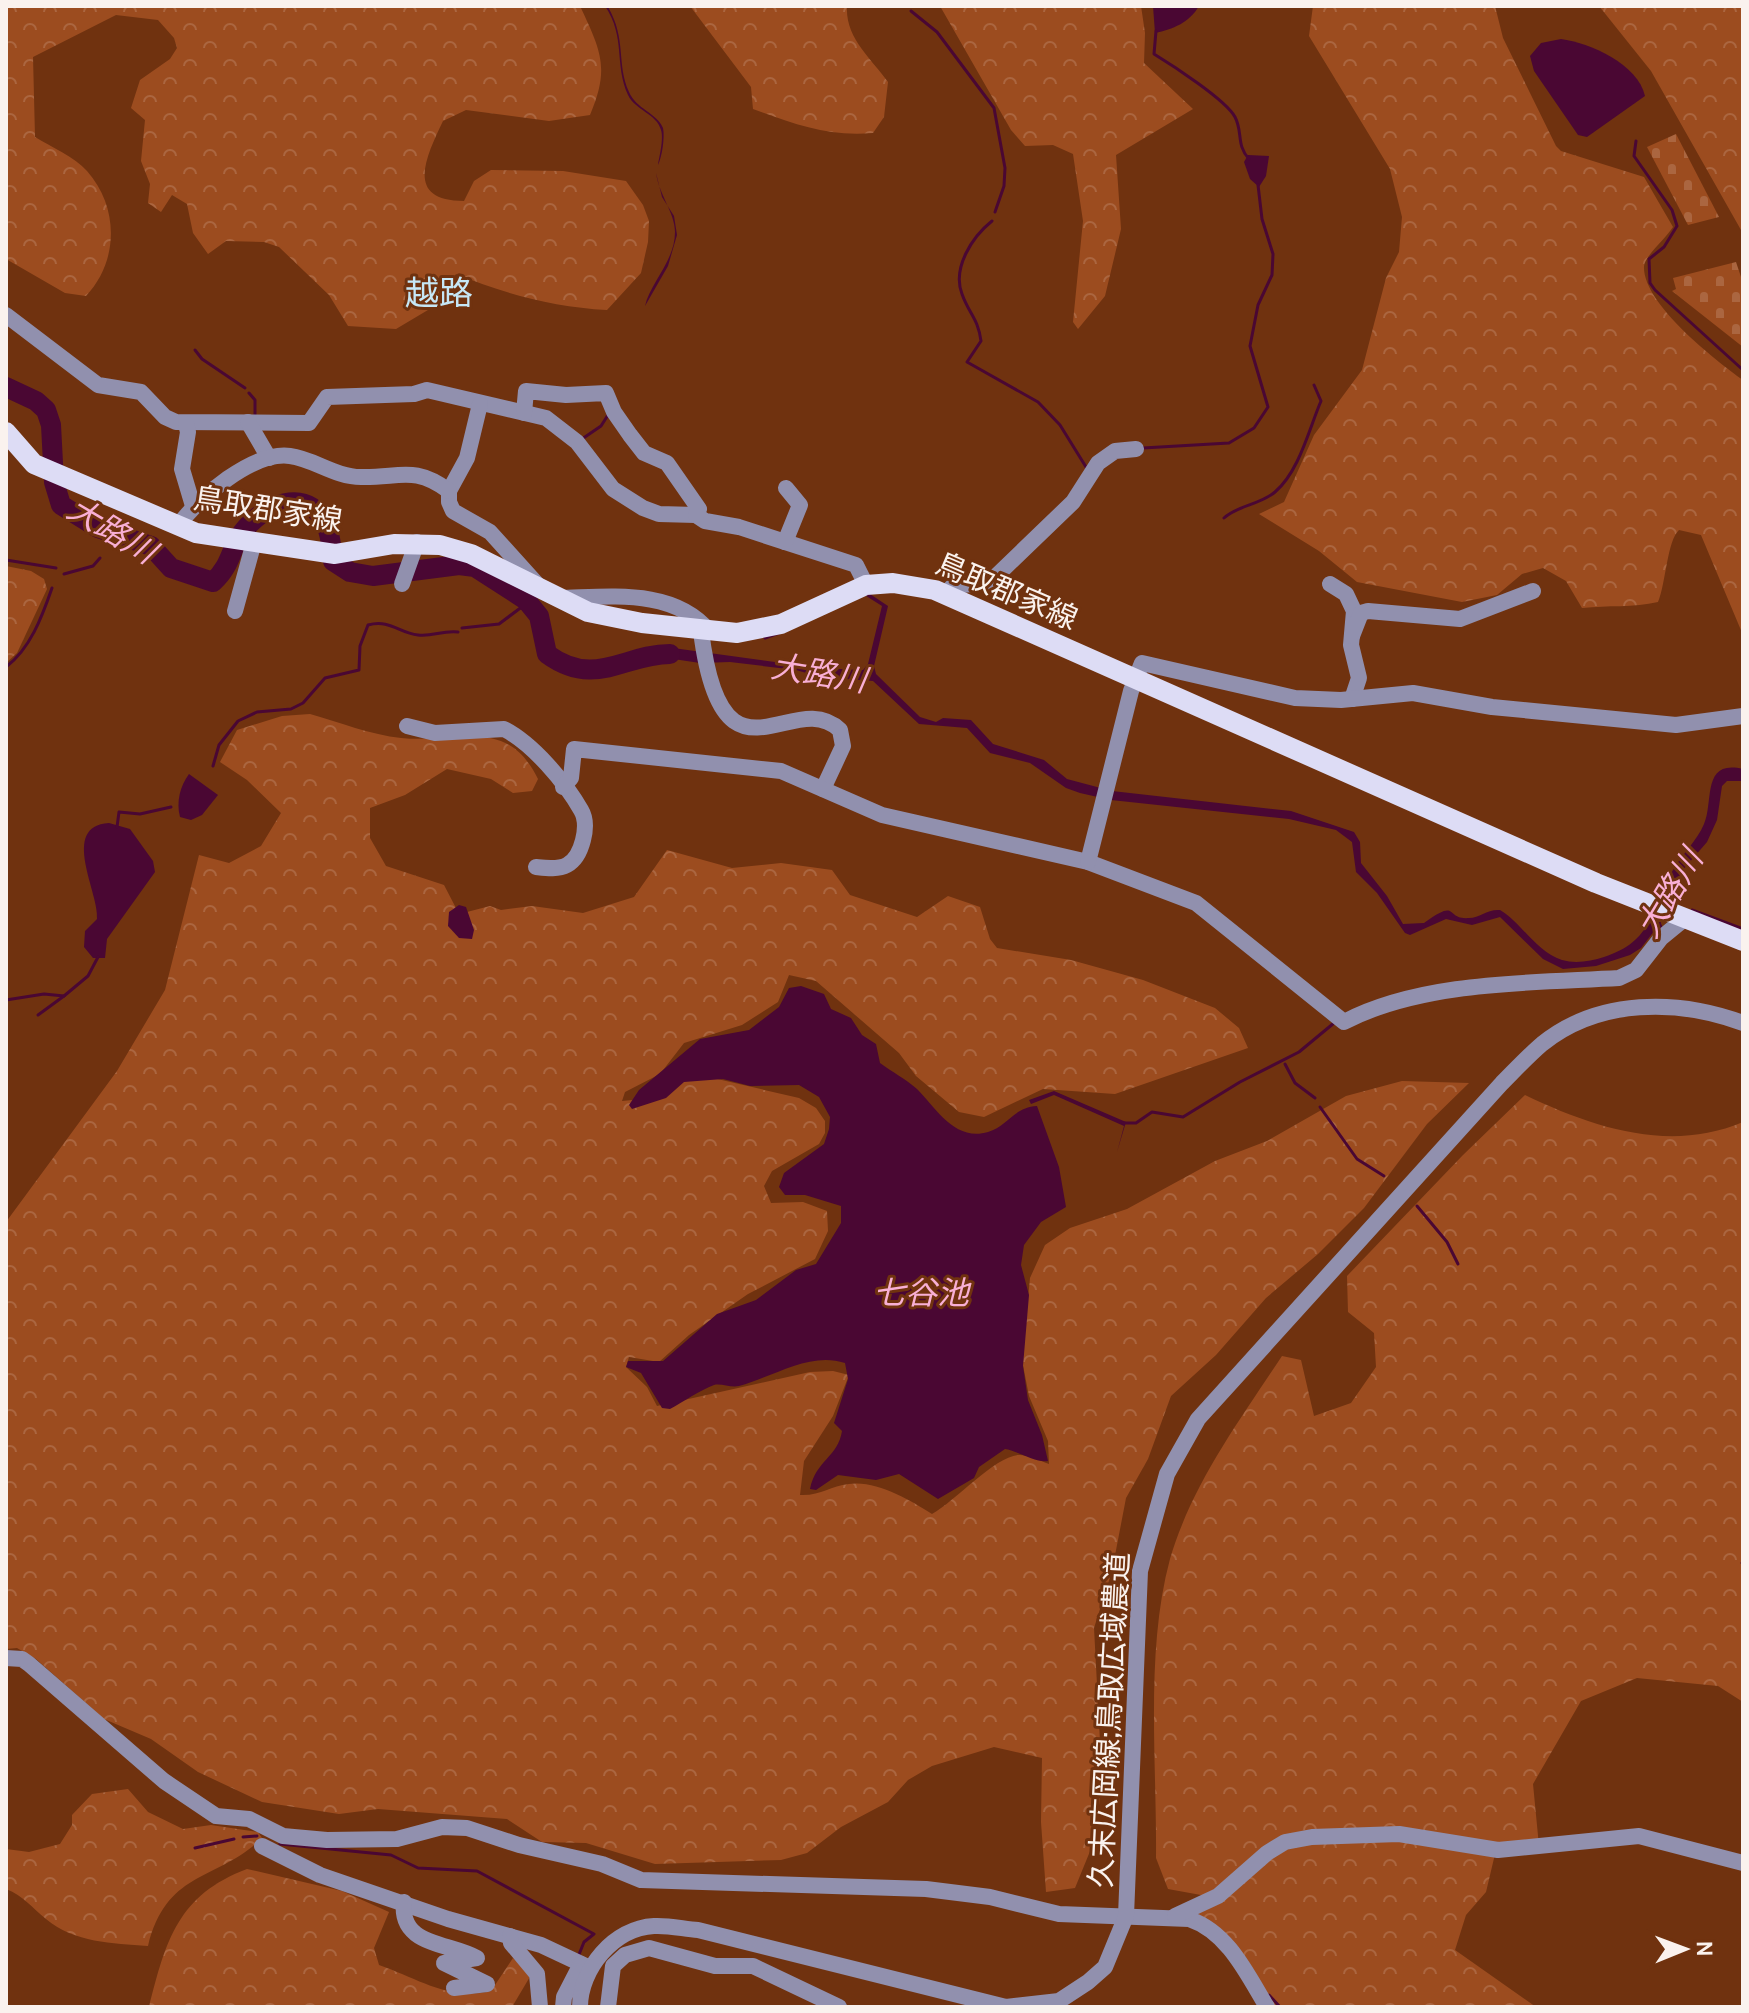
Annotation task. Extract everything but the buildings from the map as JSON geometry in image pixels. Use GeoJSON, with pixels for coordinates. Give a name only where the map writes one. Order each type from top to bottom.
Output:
{"type":"FeatureCollection","features":[{"type":"Feature","properties":{"kind":"main road","name":"鳥取郡家線"},"geometry":{"type":"LineString","coordinates":[[6,432],[23,455],[52,472],[208,536],[330,553],[417,542],[471,554],[588,612],[706,632],[737,633],[781,624],[839,594],[866,585],[911,584],[945,594],[1667,913],[1743,941]]}},
{"type":"Feature","properties":{"kind":"street"},"geometry":{"type":"LineString","coordinates":[[6,315],[98,385],[141,392],[165,417],[186,424],[309,423],[327,397],[414,394],[427,390],[448,392],[480,404],[546,418],[577,442],[613,489],[627,500],[659,514],[696,515],[705,521],[739,527],[856,565],[866,585]]}},
{"type":"Feature","properties":{"kind":"street"},"geometry":{"type":"LineString","coordinates":[[524,413],[526,391],[580,396],[606,393],[614,412],[644,453],[667,463],[682,480],[699,509],[696,515]]}},
{"type":"Feature","properties":{"kind":"street"},"geometry":{"type":"LineString","coordinates":[[480,404],[467,458],[449,491],[453,511],[490,532],[552,596]]}},
{"type":"Feature","properties":{"kind":"street"},"geometry":{"type":"LineString","coordinates":[[248,422],[269,458]]}},
{"type":"Feature","properties":{"kind":"street"},"geometry":{"type":"LineString","coordinates":[[186,424],[188,432],[182,469],[193,506]]}},
{"type":"Feature","properties":{"kind":"street"},"geometry":{"type":"LineString","coordinates":[[945,594],[953,586],[990,582],[1073,502],[1083,470],[1115,451],[1136,449]]}},
{"type":"Feature","properties":{"kind":"street"},"geometry":{"type":"LineString","coordinates":[[178,526],[207,491],[269,458],[290,456],[362,478],[425,475],[449,491]]}},
{"type":"Feature","properties":{"kind":"street"},"geometry":{"type":"LineString","coordinates":[[785,542],[800,505],[786,488]]}},
{"type":"Feature","properties":{"kind":"street"},"geometry":{"type":"LineString","coordinates":[[235,611],[245,541]]}},
{"type":"Feature","properties":{"kind":"street"},"geometry":{"type":"LineString","coordinates":[[402,584],[417,542]]}},
{"type":"Feature","properties":{"kind":"street"},"geometry":{"type":"LineString","coordinates":[[1330,584],[1352,602],[1352,636],[1359,678],[1352,699]]}},
{"type":"Feature","properties":{"kind":"street"},"geometry":{"type":"LineString","coordinates":[[1352,636],[1361,613],[1368,611],[1460,619],[1533,591]]}},
{"type":"Feature","properties":{"kind":"street"},"geometry":{"type":"LineString","coordinates":[[706,632],[706,668],[718,700],[734,721],[760,729],[819,719],[840,730],[843,746],[823,789]]}},
{"type":"Feature","properties":{"kind":"street"},"geometry":{"type":"LineString","coordinates":[[1088,862],[1142,663],[1291,698],[1352,699],[1413,693],[1492,707],[1676,725],[1743,716]]}},
{"type":"Feature","properties":{"kind":"street"},"geometry":{"type":"LineString","coordinates":[[407,726],[435,733],[504,729],[546,765],[583,812],[585,833],[571,863],[563,868],[536,867]]}},
{"type":"Feature","properties":{"kind":"street"},"geometry":{"type":"LineString","coordinates":[[563,787],[571,778],[572,751],[579,749],[781,771],[882,815],[914,824],[989,836],[1088,862],[1196,903],[1344,1022],[1388,1001],[1428,994],[1619,978],[1636,970],[1661,938],[1667,913]]}},
{"type":"Feature","properties":{"kind":"street","name":"久末広岡線;鳥取広域農道"},"geometry":{"type":"LineString","coordinates":[[586,1966],[631,1931],[654,1925],[698,1930],[1006,2007],[1059,2001],[1105,1967],[1126,1916],[1140,1571],[1167,1474],[1198,1419],[1502,1083],[1544,1043],[1595,1015],[1649,1005],[1705,1009],[1743,1023]]}},
{"type":"Feature","properties":{"kind":"street"},"geometry":{"type":"LineString","coordinates":[[6,1658],[22,1659],[29,1664],[164,1781],[209,1813],[249,1819],[283,1836],[397,1839],[458,1826],[602,1864],[641,1880],[926,1889],[990,1897],[1059,1914],[1196,1921],[1228,1945],[1267,2007]]}},
{"type":"Feature","properties":{"kind":"street"},"geometry":{"type":"LineString","coordinates":[[1171,1918],[1218,1896],[1276,1847],[1312,1837],[1399,1834],[1498,1850],[1639,1836],[1743,1863]]}},
{"type":"Feature","properties":{"kind":"street"},"geometry":{"type":"LineString","coordinates":[[262,1846],[320,1875],[510,1936],[586,1966]]}},
{"type":"Feature","properties":{"kind":"street"},"geometry":{"type":"LineString","coordinates":[[404,1902],[404,1920],[413,1933],[477,1958],[444,1963],[487,1984],[454,1988]]}},
{"type":"Feature","properties":{"kind":"street"},"geometry":{"type":"LineString","coordinates":[[510,1936],[511,1943],[537,1974],[540,2007]]}},
{"type":"Feature","properties":{"kind":"street"},"geometry":{"type":"LineString","coordinates":[[608,2007],[613,1966],[625,1955],[649,1948],[715,1966],[753,1966],[839,2007]]}},
{"type":"Feature","properties":{"kind":"street"},"geometry":{"type":"LineString","coordinates":[[563,2007],[564,1997],[586,1966]]}},
{"type":"Feature","properties":{"kind":"street"},"geometry":{"type":"LineString","coordinates":[[580,2007],[586,1966]]}},
{"type":"Feature","properties":{"kind":"green space"},"geometry":{"type":"Polygon","coordinates":[[[6,6],[580,6],[600,60],[600,84],[590,115],[549,121],[466,110],[443,121],[426,162],[427,185],[433,194],[464,201],[474,181],[491,170],[563,171],[626,181],[643,205],[649,221],[641,273],[607,310],[530,298],[456,274],[433,307],[396,329],[348,326],[329,295],[279,247],[264,242],[226,241],[208,254],[193,233],[187,204],[172,195],[161,212],[148,203],[150,184],[141,161],[145,120],[131,108],[140,80],[170,59],[177,48],[174,38],[158,20],[116,15],[33,57],[35,137],[87,171],[105,201],[109,217],[109,251],[97,282],[86,296],[65,293],[6,259],[6,6]]]}},
{"type":"Feature","properties":{"kind":"green space"},"geometry":{"type":"Polygon","coordinates":[[[690,6],[847,6],[847,17],[855,38],[888,82],[884,117],[873,133],[857,134],[826,131],[753,109],[751,87],[690,6]]]}},
{"type":"Feature","properties":{"kind":"green space"},"geometry":{"type":"Polygon","coordinates":[[[940,6],[1141,6],[1145,33],[1144,63],[1193,109],[1116,155],[1121,229],[1105,296],[1078,329],[1073,322],[1083,221],[1073,154],[1053,145],[1025,146],[1011,130],[940,6]]]}},
{"type":"Feature","properties":{"kind":"green space"},"geometry":{"type":"Polygon","coordinates":[[[1313,6],[1495,6],[1503,38],[1556,146],[1561,151],[1644,177],[1673,227],[1645,262],[1647,281],[1655,297],[1682,329],[1743,380],[1743,635],[1701,535],[1679,530],[1675,535],[1658,602],[1582,608],[1566,581],[1543,568],[1522,574],[1497,595],[1462,602],[1357,582],[1319,551],[1259,514],[1284,502],[1314,435],[1362,370],[1386,278],[1399,252],[1402,217],[1390,169],[1309,36],[1313,6]]]}},
{"type":"Feature","properties":{"kind":"green space"},"geometry":{"type":"Polygon","coordinates":[[[1599,6],[1743,6],[1741,230],[1651,71],[1599,6]]]}},
{"type":"Feature","properties":{"kind":"green space"},"geometry":{"type":"Polygon","coordinates":[[[1676,134],[1719,217],[1688,225],[1647,147],[1676,134]]]}},
{"type":"Feature","properties":{"kind":"green space"},"geometry":{"type":"Polygon","coordinates":[[[1736,262],[1743,283],[1743,347],[1672,291],[1676,289],[1673,278],[1736,262]]]}},
{"type":"Feature","properties":{"kind":"green space"},"geometry":{"type":"Polygon","coordinates":[[[6,566],[31,571],[44,579],[47,589],[17,653],[6,663],[6,566]]]}},
{"type":"Feature","properties":{"kind":"green space"},"geometry":{"type":"Polygon","coordinates":[[[310,714],[401,738],[478,736],[495,739],[511,746],[525,759],[538,779],[532,791],[513,793],[491,779],[447,769],[405,795],[370,808],[370,838],[386,866],[444,885],[457,910],[467,912],[490,906],[501,910],[532,906],[583,913],[634,897],[667,850],[732,868],[781,863],[832,870],[850,895],[917,917],[948,896],[980,907],[990,939],[997,948],[1071,960],[1143,980],[1215,1008],[1239,1028],[1248,1048],[1115,1094],[1043,1089],[984,1117],[959,1112],[916,1076],[899,1053],[816,981],[789,975],[778,1002],[742,1025],[684,1043],[660,1074],[625,1092],[622,1101],[643,1099],[666,1082],[700,1075],[799,1098],[816,1108],[825,1121],[825,1133],[819,1144],[772,1171],[764,1186],[771,1203],[803,1202],[827,1211],[828,1231],[815,1259],[748,1294],[689,1335],[659,1362],[629,1357],[626,1367],[647,1387],[657,1406],[810,1372],[833,1371],[849,1375],[833,1416],[804,1461],[800,1495],[849,1484],[870,1485],[903,1497],[932,1514],[1009,1457],[1023,1455],[1049,1464],[1048,1441],[1029,1396],[1022,1360],[1030,1278],[1045,1245],[1070,1228],[1127,1209],[1215,1161],[1267,1141],[1346,1096],[1402,1081],[1469,1083],[1427,1124],[1364,1208],[1318,1254],[1266,1298],[1216,1355],[1171,1396],[1148,1459],[1126,1498],[1112,1571],[1094,1628],[1102,1780],[1095,1839],[1075,1888],[1046,1892],[1041,1822],[1042,1758],[994,1747],[932,1766],[908,1780],[888,1802],[841,1827],[807,1853],[781,1860],[655,1864],[586,1843],[542,1842],[507,1819],[378,1809],[339,1814],[262,1802],[198,1772],[151,1739],[104,1719],[36,1659],[17,1648],[6,1649],[6,1222],[117,1071],[165,990],[199,855],[229,863],[261,846],[281,813],[247,780],[220,762],[237,730],[282,716],[310,714]]]}},
{"type":"Feature","properties":{"kind":"green space"},"geometry":{"type":"Polygon","coordinates":[[[1525,1095],[1578,1118],[1660,1136],[1688,1136],[1743,1122],[1743,1702],[1718,1686],[1637,1678],[1581,1701],[1533,1784],[1539,1846],[1300,1835],[1212,1897],[1168,1889],[1156,1858],[1155,1669],[1162,1594],[1179,1531],[1218,1453],[1282,1356],[1301,1360],[1314,1416],[1351,1403],[1376,1367],[1374,1333],[1348,1312],[1347,1276],[1525,1095]]]}},
{"type":"Feature","properties":{"kind":"green space"},"geometry":{"type":"Polygon","coordinates":[[[128,1789],[148,1812],[183,1829],[211,1825],[258,1832],[262,1838],[228,1863],[181,1890],[157,1921],[148,1946],[94,1940],[69,1933],[6,1889],[6,1849],[29,1852],[60,1844],[72,1825],[72,1815],[92,1794],[128,1789]]]}},
{"type":"Feature","properties":{"kind":"green space"},"geometry":{"type":"Polygon","coordinates":[[[1393,1837],[1495,1854],[1486,1892],[1466,1915],[1455,1950],[1536,2007],[1272,2007],[1199,1915],[1199,1911],[1285,1847],[1393,1837]]]}},
{"type":"Feature","properties":{"kind":"green space"},"geometry":{"type":"Polygon","coordinates":[[[247,1869],[342,1891],[389,1912],[374,1948],[379,1965],[434,1987],[461,1993],[491,1991],[513,1958],[531,1975],[512,2007],[149,2007],[169,1941],[190,1906],[205,1892],[247,1869]]]}},
{"type":"Feature","properties":{"kind":"water"},"geometry":{"type":"Polygon","coordinates":[[[605,6],[614,19],[629,92],[636,103],[656,118],[663,128],[663,147],[658,165],[661,130],[655,120],[636,105],[628,95],[621,72],[618,40],[605,6]]]}},
{"type":"Feature","properties":{"kind":"water"},"geometry":{"type":"Polygon","coordinates":[[[1153,6],[1199,6],[1180,24],[1155,33],[1153,6]]]}},
{"type":"Feature","properties":{"kind":"water"},"geometry":{"type":"Polygon","coordinates":[[[1561,39],[1598,50],[1623,65],[1641,85],[1645,96],[1587,137],[1578,135],[1534,71],[1530,56],[1541,43],[1561,39]]]}},
{"type":"Feature","properties":{"kind":"water"},"geometry":{"type":"Polygon","coordinates":[[[1248,155],[1269,156],[1266,176],[1259,187],[1250,179],[1244,162],[1248,155]]]}},
{"type":"Feature","properties":{"kind":"water"},"geometry":{"type":"Polygon","coordinates":[[[668,206],[674,216],[677,235],[668,266],[645,306],[674,243],[674,225],[668,206]]]}},
{"type":"Feature","properties":{"kind":"water"},"geometry":{"type":"Polygon","coordinates":[[[867,592],[888,606],[874,666],[876,674],[920,717],[936,722],[943,718],[971,720],[993,744],[1044,760],[1067,779],[1112,791],[1291,811],[1354,832],[1360,842],[1361,863],[1387,896],[1403,924],[1424,923],[1447,911],[1461,918],[1469,918],[1500,910],[1544,951],[1562,960],[1583,962],[1604,957],[1633,942],[1649,922],[1673,870],[1704,824],[1715,776],[1721,770],[1743,769],[1743,781],[1727,781],[1722,786],[1717,820],[1707,842],[1682,871],[1662,921],[1641,948],[1630,955],[1596,966],[1563,969],[1543,959],[1500,917],[1472,925],[1446,919],[1410,935],[1405,933],[1377,893],[1356,872],[1352,842],[1336,830],[1289,819],[1111,800],[1080,793],[1066,788],[1030,763],[990,753],[967,728],[919,724],[873,681],[820,677],[796,670],[730,662],[700,663],[660,657],[649,661],[644,655],[673,648],[819,668],[863,670],[868,664],[882,606],[863,594],[867,592]]]}},
{"type":"Feature","properties":{"kind":"water"},"geometry":{"type":"Polygon","coordinates":[[[189,774],[218,795],[202,815],[191,820],[180,817],[178,806],[181,789],[189,774]]]}},
{"type":"Feature","properties":{"kind":"water"},"geometry":{"type":"Polygon","coordinates":[[[109,823],[130,829],[153,861],[155,872],[107,939],[105,958],[93,958],[84,947],[85,931],[97,919],[84,848],[86,836],[94,827],[109,823]]]}},
{"type":"Feature","properties":{"kind":"water"},"geometry":{"type":"Polygon","coordinates":[[[459,905],[466,907],[474,930],[472,939],[459,938],[448,926],[449,912],[459,905]]]}},
{"type":"Feature","properties":{"kind":"water","name":"七谷池"},"geometry":{"type":"Polygon","coordinates":[[[801,986],[824,994],[831,1009],[851,1018],[862,1035],[876,1044],[880,1063],[917,1089],[956,1128],[976,1134],[988,1132],[1022,1110],[1037,1106],[1059,1167],[1066,1207],[1041,1222],[1024,1245],[1021,1265],[1029,1295],[1023,1366],[1028,1400],[1048,1461],[1005,1449],[979,1467],[974,1478],[938,1499],[899,1474],[876,1480],[838,1475],[816,1490],[810,1489],[817,1471],[840,1440],[842,1431],[834,1423],[848,1379],[845,1363],[818,1360],[739,1386],[714,1385],[670,1409],[662,1408],[641,1373],[626,1367],[628,1361],[663,1361],[717,1314],[756,1300],[796,1270],[816,1264],[841,1223],[841,1206],[805,1195],[785,1195],[779,1187],[784,1173],[824,1144],[829,1129],[830,1117],[819,1097],[799,1085],[750,1086],[723,1079],[684,1082],[666,1098],[632,1109],[629,1105],[639,1090],[700,1039],[749,1030],[779,1007],[789,988],[801,986]]]}},
{"type":"Feature","properties":{"kind":"water"},"geometry":{"type":"Polygon","coordinates":[[[1054,1091],[1126,1122],[1117,1152],[1124,1126],[1054,1095],[1031,1104],[1029,1100],[1054,1091]]]}},
{"type":"Feature","properties":{"kind":"waterway"},"geometry":{"type":"LineString","coordinates":[[911,11],[937,32],[994,108],[1005,168],[1004,186],[995,212]]}},
{"type":"Feature","properties":{"kind":"waterway"},"geometry":{"type":"LineString","coordinates":[[1156,31],[1154,54],[1198,83],[1230,110],[1237,123],[1242,149],[1249,159]]}},
{"type":"Feature","properties":{"kind":"waterway"},"geometry":{"type":"LineString","coordinates":[[1636,141],[1634,156],[1672,210],[1677,226],[1664,247],[1649,259],[1650,283],[1743,370]]}},
{"type":"Feature","properties":{"kind":"waterway"},"geometry":{"type":"LineString","coordinates":[[1143,448],[1229,443],[1254,428],[1268,407],[1250,346],[1258,305],[1272,275],[1273,254],[1262,219],[1258,185]]}},
{"type":"Feature","properties":{"kind":"waterway"},"geometry":{"type":"LineString","coordinates":[[992,221],[971,244],[960,274],[962,294],[978,327],[981,341],[967,362],[1038,402],[1060,425],[1086,467]]}},
{"type":"Feature","properties":{"kind":"waterway"},"geometry":{"type":"LineString","coordinates":[[195,350],[202,359],[245,388]]}},
{"type":"Feature","properties":{"kind":"waterway"},"geometry":{"type":"LineString","coordinates":[[1224,518],[1275,492],[1291,473],[1321,401],[1314,385]]}},
{"type":"Feature","properties":{"kind":"waterway","name":"大路川"},"geometry":{"type":"LineString","coordinates":[[6,387],[36,401],[46,410],[51,425],[54,482],[61,505],[98,528],[151,546],[171,568],[213,582],[224,569],[240,535],[255,519],[277,505],[301,503],[312,507],[321,516],[328,530],[333,561],[350,572],[373,576],[459,565],[475,567],[526,600],[539,616],[547,654],[564,664],[595,669],[670,654]]}},
{"type":"Feature","properties":{"kind":"waterway"},"geometry":{"type":"LineString","coordinates":[[249,393],[255,400],[255,418]]}},
{"type":"Feature","properties":{"kind":"waterway"},"geometry":{"type":"LineString","coordinates":[[582,439],[601,426],[608,415]]}},
{"type":"Feature","properties":{"kind":"waterway"},"geometry":{"type":"LineString","coordinates":[[64,574],[93,566],[100,558]]}},
{"type":"Feature","properties":{"kind":"waterway"},"geometry":{"type":"LineString","coordinates":[[6,560],[56,568]]}},
{"type":"Feature","properties":{"kind":"waterway"},"geometry":{"type":"LineString","coordinates":[[6,667],[28,642],[52,588]]}},
{"type":"Feature","properties":{"kind":"waterway"},"geometry":{"type":"LineString","coordinates":[[462,628],[499,624],[523,606]]}},
{"type":"Feature","properties":{"kind":"waterway"},"geometry":{"type":"LineString","coordinates":[[213,766],[219,745],[238,721],[257,712],[291,709],[303,703],[325,678],[359,670],[360,646],[368,625],[388,625],[418,635],[458,632]]}},
{"type":"Feature","properties":{"kind":"waterway"},"geometry":{"type":"LineString","coordinates":[[765,638],[779,633]]}},
{"type":"Feature","properties":{"kind":"waterway"},"geometry":{"type":"LineString","coordinates":[[117,827],[119,812],[140,814],[171,807]]}},
{"type":"Feature","properties":{"kind":"waterway"},"geometry":{"type":"LineString","coordinates":[[1692,910],[1743,929]]}},
{"type":"Feature","properties":{"kind":"waterway"},"geometry":{"type":"LineString","coordinates":[[1655,933],[1661,927],[1658,921]]}},
{"type":"Feature","properties":{"kind":"waterway"},"geometry":{"type":"LineString","coordinates":[[6,1000],[44,994],[64,996],[88,976],[98,957]]}},
{"type":"Feature","properties":{"kind":"waterway"},"geometry":{"type":"LineString","coordinates":[[38,1015],[64,996]]}},
{"type":"Feature","properties":{"kind":"waterway"},"geometry":{"type":"LineString","coordinates":[[1123,1123],[1136,1123],[1152,1112],[1183,1117],[1240,1082],[1299,1052],[1334,1023]]}},
{"type":"Feature","properties":{"kind":"waterway"},"geometry":{"type":"LineString","coordinates":[[1285,1064],[1295,1083],[1315,1098]]}},
{"type":"Feature","properties":{"kind":"waterway"},"geometry":{"type":"LineString","coordinates":[[1320,1107],[1357,1159],[1384,1176]]}},
{"type":"Feature","properties":{"kind":"waterway"},"geometry":{"type":"LineString","coordinates":[[1417,1206],[1447,1242],[1458,1264]]}},
{"type":"Feature","properties":{"kind":"waterway"},"geometry":{"type":"LineString","coordinates":[[243,1837],[257,1836]]}},
{"type":"Feature","properties":{"kind":"waterway"},"geometry":{"type":"LineString","coordinates":[[195,1848],[234,1839]]}},
{"type":"Feature","properties":{"kind":"waterway"},"geometry":{"type":"LineString","coordinates":[[280,1844],[391,1855],[418,1868],[477,1871],[594,1934],[584,1942],[578,1957]]}},
{"type":"Feature","properties":{"kind":"waterway"},"geometry":{"type":"LineString","coordinates":[[1269,1995],[1280,2007]]}},
{"type":"Feature","properties":{"kind":"district","name":"越路"},"geometry":{"type":"Point","coordinates":[439,293]}}]}
